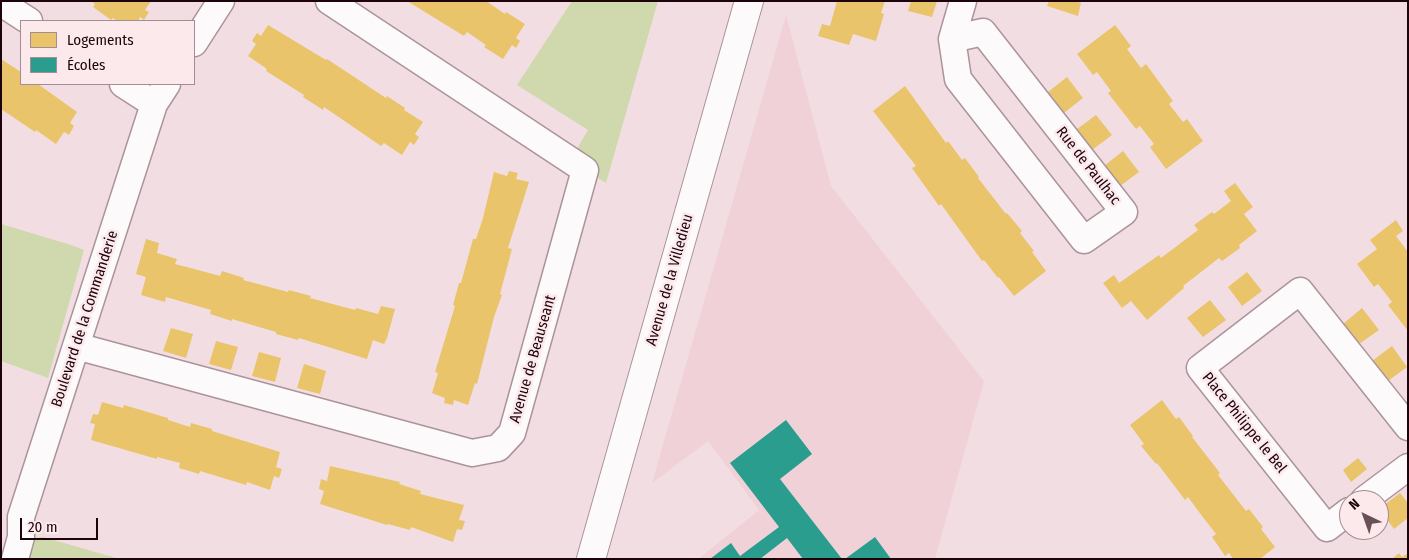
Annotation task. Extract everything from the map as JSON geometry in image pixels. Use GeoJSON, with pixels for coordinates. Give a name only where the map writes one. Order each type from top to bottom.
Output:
{"type":"FeatureCollection","features":[{"type":"Feature","properties":{"kind":"street"},"geometry":{"type":"LineString","coordinates":[[195,41],[221,1]]}},
{"type":"Feature","properties":{"kind":"street","name":"Avenue de Beauseant"},"geometry":{"type":"LineString","coordinates":[[76,346],[472,453],[498,448],[512,433],[585,170],[329,1]]}},
{"type":"Feature","properties":{"kind":"street","name":"Avenue de la Villedieu"},"geometry":{"type":"LineString","coordinates":[[591,559],[749,1]]}},
{"type":"Feature","properties":{"kind":"street","name":"Rue de Paulhac"},"geometry":{"type":"LineString","coordinates":[[952,39],[983,32],[1124,212],[1084,240],[958,80],[952,39],[963,1]]}},
{"type":"Feature","properties":{"kind":"street"},"geometry":{"type":"LineString","coordinates":[[1,3],[27,20]]}},
{"type":"Feature","properties":{"kind":"street"},"geometry":{"type":"LineString","coordinates":[[127,85],[161,94]]}},
{"type":"Feature","properties":{"kind":"street","name":"Boulevard de la Commanderie"},"geometry":{"type":"LineString","coordinates":[[15,559],[21,537],[11,514],[76,346],[161,94]]}},
{"type":"Feature","properties":{"kind":"street","name":"Place Philippe le Bel"},"geometry":{"type":"LineString","coordinates":[[1339,519],[1327,528],[1200,368],[1300,291],[1408,427]]}},
{"type":"Feature","properties":{"kind":"street"},"geometry":{"type":"LineString","coordinates":[[1377,490],[1408,467]]}},
{"type":"Feature","properties":{"kind":"shaded area"},"geometry":{"type":"Polygon","coordinates":[[[786,15],[831,186],[984,381],[935,559],[698,559],[759,510],[708,441],[652,483],[786,15]]]}},
{"type":"Feature","properties":{"kind":"green space"},"geometry":{"type":"Polygon","coordinates":[[[572,1],[658,1],[606,183],[589,172],[574,154],[588,130],[517,85],[572,1]]]}},
{"type":"Feature","properties":{"kind":"green space"},"geometry":{"type":"Polygon","coordinates":[[[1,224],[84,250],[48,378],[1,361],[1,224]]]}},
{"type":"Feature","properties":{"kind":"green space"},"geometry":{"type":"Polygon","coordinates":[[[43,537],[120,559],[24,559],[30,538],[43,537]]]}},
{"type":"Feature","properties":{"kind":"building: Logements"},"geometry":{"type":"Polygon","coordinates":[[[91,1],[151,1],[145,10],[149,12],[144,20],[140,17],[138,20],[116,20],[113,18],[111,20],[93,7],[95,4],[91,1]]]}},
{"type":"Feature","properties":{"kind":"building: Logements"},"geometry":{"type":"Polygon","coordinates":[[[407,1],[486,1],[505,14],[506,12],[525,24],[516,38],[520,41],[516,48],[512,45],[503,59],[484,47],[486,45],[467,32],[464,36],[407,1]]]}},
{"type":"Feature","properties":{"kind":"building: Logements"},"geometry":{"type":"Polygon","coordinates":[[[837,1],[885,1],[881,13],[884,14],[876,41],[853,34],[849,45],[818,36],[822,24],[830,26],[837,1]]]}},
{"type":"Feature","properties":{"kind":"building: Logements"},"geometry":{"type":"Polygon","coordinates":[[[911,1],[937,1],[932,17],[908,11],[911,1]]]}},
{"type":"Feature","properties":{"kind":"building: Logements"},"geometry":{"type":"Polygon","coordinates":[[[1049,1],[1075,1],[1081,3],[1078,16],[1047,6],[1049,1]]]}},
{"type":"Feature","properties":{"kind":"building: Logements"},"geometry":{"type":"Polygon","coordinates":[[[268,25],[327,59],[386,98],[387,96],[423,122],[415,134],[419,137],[414,145],[410,142],[402,155],[384,143],[381,146],[324,107],[323,110],[303,97],[304,95],[266,71],[267,69],[248,56],[256,44],[252,41],[257,33],[261,36],[268,25]]]}},
{"type":"Feature","properties":{"kind":"building: Logements"},"geometry":{"type":"Polygon","coordinates":[[[1115,25],[1131,46],[1127,49],[1141,68],[1146,64],[1173,101],[1169,104],[1183,122],[1187,119],[1203,141],[1166,169],[1150,147],[1154,144],[1140,126],[1136,129],[1108,93],[1111,91],[1097,72],[1093,75],[1077,54],[1115,25]]]}},
{"type":"Feature","properties":{"kind":"building: Logements"},"geometry":{"type":"Polygon","coordinates":[[[1,59],[20,71],[20,85],[39,85],[77,112],[70,123],[74,126],[69,135],[64,132],[56,144],[1,109],[1,59]]]}},
{"type":"Feature","properties":{"kind":"building: Logements"},"geometry":{"type":"Polygon","coordinates":[[[1067,77],[1083,98],[1064,113],[1048,92],[1067,77]]]}},
{"type":"Feature","properties":{"kind":"building: Logements"},"geometry":{"type":"Polygon","coordinates":[[[905,86],[946,143],[948,141],[962,160],[965,158],[1006,214],[1022,231],[1020,233],[1046,271],[1014,296],[984,260],[982,261],[941,204],[939,206],[912,168],[916,166],[873,111],[905,86]]]}},
{"type":"Feature","properties":{"kind":"building: Logements"},"geometry":{"type":"Polygon","coordinates":[[[1096,115],[1112,135],[1092,150],[1077,129],[1096,115]]]}},
{"type":"Feature","properties":{"kind":"building: Logements"},"geometry":{"type":"Polygon","coordinates":[[[1123,151],[1139,172],[1120,186],[1104,166],[1123,151]]]}},
{"type":"Feature","properties":{"kind":"building: Logements"},"geometry":{"type":"Polygon","coordinates":[[[509,171],[518,173],[516,179],[529,182],[508,248],[512,249],[500,294],[502,295],[494,317],[477,384],[475,383],[468,405],[454,400],[453,405],[444,403],[445,398],[432,393],[438,373],[435,372],[455,306],[453,305],[459,283],[461,283],[473,239],[476,239],[483,218],[494,172],[507,176],[509,171]]]}},
{"type":"Feature","properties":{"kind":"building: Logements"},"geometry":{"type":"Polygon","coordinates":[[[1235,183],[1253,207],[1244,214],[1257,231],[1239,245],[1240,248],[1222,261],[1219,258],[1183,286],[1184,288],[1147,320],[1131,301],[1122,308],[1103,283],[1114,275],[1119,283],[1159,255],[1161,258],[1198,230],[1194,225],[1212,212],[1214,214],[1231,201],[1224,191],[1235,183]]]}},
{"type":"Feature","properties":{"kind":"building: Logements"},"geometry":{"type":"Polygon","coordinates":[[[1396,220],[1403,231],[1396,236],[1408,252],[1408,331],[1388,305],[1392,302],[1378,284],[1374,287],[1357,264],[1377,249],[1370,240],[1396,220]]]}},
{"type":"Feature","properties":{"kind":"building: Logements"},"geometry":{"type":"Polygon","coordinates":[[[146,239],[159,243],[157,253],[177,259],[175,264],[220,276],[222,271],[244,278],[243,280],[288,292],[289,290],[311,296],[310,298],[355,310],[356,308],[378,314],[381,306],[395,309],[387,338],[384,344],[373,340],[367,359],[299,338],[298,340],[276,334],[276,332],[232,319],[232,321],[210,314],[211,310],[166,297],[165,302],[141,295],[146,277],[136,274],[146,239]]]}},
{"type":"Feature","properties":{"kind":"building: Logements"},"geometry":{"type":"Polygon","coordinates":[[[1247,272],[1262,291],[1242,306],[1228,287],[1247,272]]]}},
{"type":"Feature","properties":{"kind":"building: Logements"},"geometry":{"type":"Polygon","coordinates":[[[1210,300],[1226,320],[1203,337],[1187,318],[1210,300]]]}},
{"type":"Feature","properties":{"kind":"building: Logements"},"geometry":{"type":"Polygon","coordinates":[[[1362,308],[1379,330],[1359,344],[1343,324],[1362,308]]]}},
{"type":"Feature","properties":{"kind":"building: Logements"},"geometry":{"type":"Polygon","coordinates":[[[171,328],[193,334],[186,358],[163,351],[171,328]]]}},
{"type":"Feature","properties":{"kind":"building: Logements"},"geometry":{"type":"Polygon","coordinates":[[[216,341],[238,347],[231,370],[209,364],[216,341]]]}},
{"type":"Feature","properties":{"kind":"building: Logements"},"geometry":{"type":"Polygon","coordinates":[[[1392,346],[1407,367],[1388,381],[1372,361],[1392,346]]]}},
{"type":"Feature","properties":{"kind":"building: Logements"},"geometry":{"type":"Polygon","coordinates":[[[259,352],[281,358],[275,382],[252,376],[259,352]]]}},
{"type":"Feature","properties":{"kind":"building: Logements"},"geometry":{"type":"Polygon","coordinates":[[[304,364],[326,371],[320,394],[297,388],[304,364]]]}},
{"type":"Feature","properties":{"kind":"building: Logements"},"geometry":{"type":"Polygon","coordinates":[[[1162,400],[1176,419],[1179,417],[1220,473],[1218,475],[1246,511],[1249,509],[1263,527],[1261,529],[1275,547],[1260,559],[1233,559],[1229,553],[1225,556],[1212,537],[1216,534],[1188,497],[1185,500],[1157,463],[1141,446],[1144,444],[1130,425],[1162,400]]]}},
{"type":"Feature","properties":{"kind":"building: Logements"},"geometry":{"type":"Polygon","coordinates":[[[102,402],[123,408],[124,405],[168,418],[168,420],[190,427],[191,423],[280,452],[276,467],[282,469],[279,478],[274,476],[270,490],[247,482],[246,485],[200,471],[199,474],[179,468],[180,463],[157,457],[157,459],[91,440],[95,424],[90,423],[93,414],[98,415],[102,402]]]}},
{"type":"Feature","properties":{"kind":"building: Logements"},"geometry":{"type":"Polygon","coordinates":[[[1358,458],[1367,469],[1351,482],[1343,470],[1358,458]]]}},
{"type":"Feature","properties":{"kind":"building: Logements"},"geometry":{"type":"Polygon","coordinates":[[[330,466],[400,482],[399,484],[421,491],[420,494],[464,505],[459,520],[465,521],[462,530],[457,529],[453,542],[411,527],[410,530],[387,525],[320,504],[324,491],[319,489],[321,479],[327,481],[330,466]]]}},
{"type":"Feature","properties":{"kind":"building: Logements"},"geometry":{"type":"Polygon","coordinates":[[[1400,493],[1408,503],[1408,518],[1394,529],[1389,522],[1389,501],[1400,493]]]}},
{"type":"Feature","properties":{"kind":"building: Logements"},"geometry":{"type":"Polygon","coordinates":[[[1399,553],[1402,557],[1408,553],[1408,559],[1392,559],[1399,553]]]}},
{"type":"Feature","properties":{"kind":"building: Écoles"},"geometry":{"type":"Polygon","coordinates":[[[786,420],[812,454],[780,479],[842,559],[803,559],[787,538],[760,559],[710,559],[731,543],[740,556],[779,527],[730,463],[786,420]]]}},
{"type":"Feature","properties":{"kind":"building: Écoles"},"geometry":{"type":"Polygon","coordinates":[[[875,537],[891,559],[845,559],[875,537]]]}}]}
